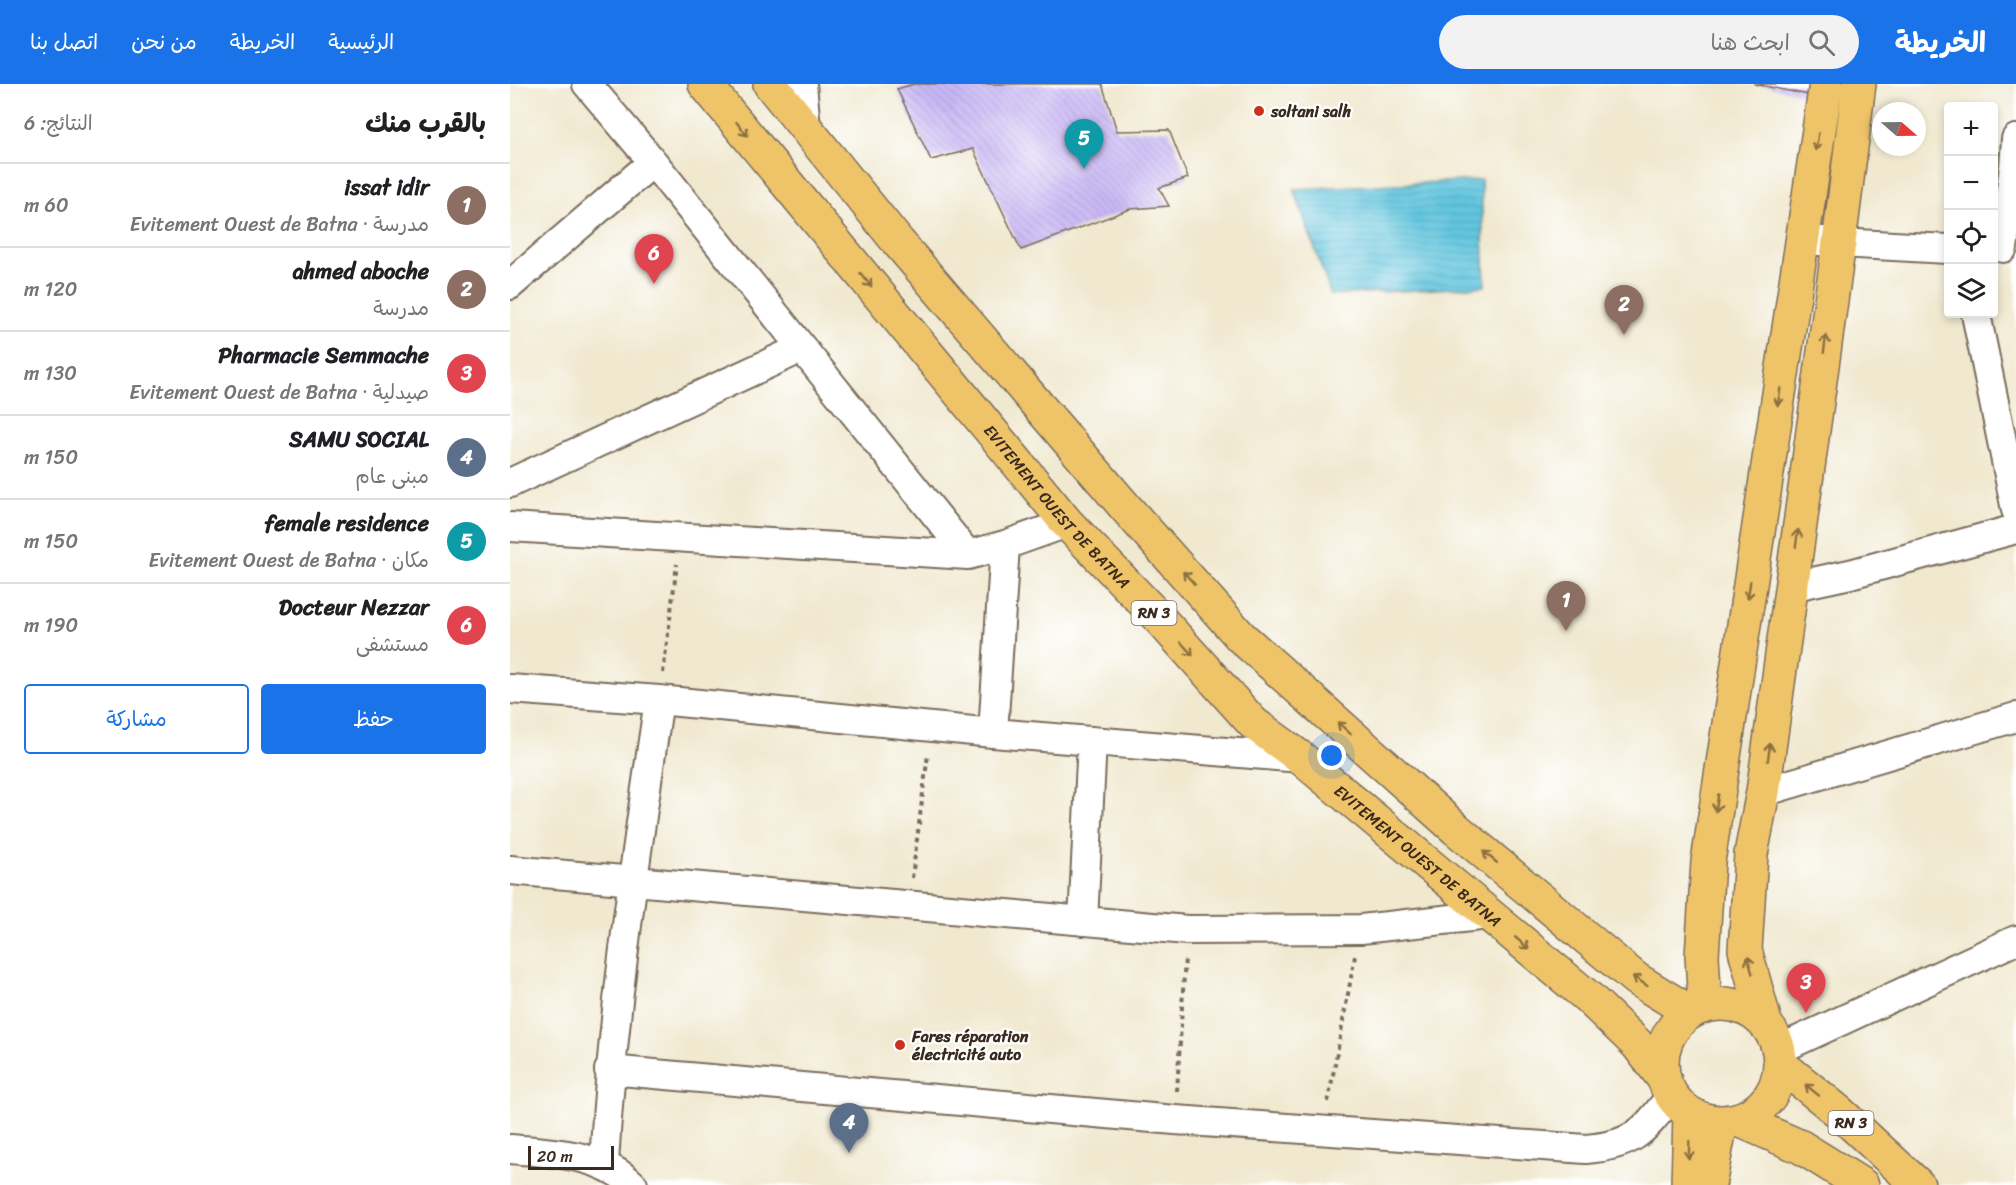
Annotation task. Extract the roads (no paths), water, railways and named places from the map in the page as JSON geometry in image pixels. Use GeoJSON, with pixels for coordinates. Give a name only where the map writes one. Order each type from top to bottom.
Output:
{"type":"FeatureCollection","features":[{"type":"Feature","properties":{"kind":"main road","name":"EVITEMENT OUEST DE BATNA"},"geometry":{"type":"LineString","coordinates":[[705,84],[1066,523],[1158,617],[1253,723],[1300,758],[1588,998],[1637,1044],[1675,1096]]}},
{"type":"Feature","properties":{"kind":"main road","name":"RN 3"},"geometry":{"type":"LineString","coordinates":[[770,84],[898,242],[1126,508],[1241,637],[1456,829],[1636,979],[1697,1009]]}},
{"type":"Feature","properties":{"kind":"main road"},"geometry":{"type":"LineString","coordinates":[[1697,1009],[1708,862],[1826,84]]}},
{"type":"Feature","properties":{"kind":"main road"},"geometry":{"type":"LineString","coordinates":[[1675,1096],[1705,1121],[1730,1121],[1756,1112],[1769,1099],[1778,1083],[1775,1045],[1745,950],[1751,854],[1763,792],[1859,84]]}},
{"type":"Feature","properties":{"kind":"main road"},"geometry":{"type":"LineString","coordinates":[[1688,1185],[1675,1096],[1662,1062],[1664,1047],[1670,1033],[1679,1021],[1697,1009],[1721,1003],[1737,1005],[1752,1011],[1775,1045]]}},
{"type":"Feature","properties":{"kind":"main road","name":"RN 3"},"geometry":{"type":"LineString","coordinates":[[1775,1045],[1839,1112],[1918,1185]]}},
{"type":"Feature","properties":{"kind":"main road"},"geometry":{"type":"LineString","coordinates":[[1709,1185],[1730,1121]]}},
{"type":"Feature","properties":{"kind":"main road"},"geometry":{"type":"LineString","coordinates":[[1730,1121],[1801,1147],[1862,1185]]}},
{"type":"Feature","properties":{"kind":"street"},"geometry":{"type":"LineString","coordinates":[[587,84],[653,162],[968,555]]}},
{"type":"Feature","properties":{"kind":"street"},"geometry":{"type":"LineString","coordinates":[[802,84],[806,128]]}},
{"type":"Feature","properties":{"kind":"street"},"geometry":{"type":"LineString","coordinates":[[2004,248],[2015,167],[2016,139]]}},
{"type":"Feature","properties":{"kind":"street"},"geometry":{"type":"LineString","coordinates":[[510,285],[653,162]]}},
{"type":"Feature","properties":{"kind":"street"},"geometry":{"type":"LineString","coordinates":[[1802,239],[1944,249]]}},
{"type":"Feature","properties":{"kind":"street"},"geometry":{"type":"LineString","coordinates":[[1977,318],[2016,510]]}},
{"type":"Feature","properties":{"kind":"street"},"geometry":{"type":"LineString","coordinates":[[510,483],[802,348]]}},
{"type":"Feature","properties":{"kind":"street"},"geometry":{"type":"LineString","coordinates":[[510,527],[968,555],[1005,545],[1066,523]]}},
{"type":"Feature","properties":{"kind":"street"},"geometry":{"type":"LineString","coordinates":[[1790,587],[1850,574],[2016,529]]}},
{"type":"Feature","properties":{"kind":"street"},"geometry":{"type":"LineString","coordinates":[[993,733],[1005,545]]}},
{"type":"Feature","properties":{"kind":"street"},"geometry":{"type":"LineString","coordinates":[[510,689],[659,700],[993,733],[1300,758]]}},
{"type":"Feature","properties":{"kind":"street"},"geometry":{"type":"LineString","coordinates":[[604,1163],[609,1070],[632,881],[659,700]]}},
{"type":"Feature","properties":{"kind":"street"},"geometry":{"type":"LineString","coordinates":[[1763,792],[2016,717]]}},
{"type":"Feature","properties":{"kind":"street"},"geometry":{"type":"LineString","coordinates":[[1083,921],[1092,741]]}},
{"type":"Feature","properties":{"kind":"street"},"geometry":{"type":"LineString","coordinates":[[510,870],[1187,930],[1360,929],[1489,915]]}},
{"type":"Feature","properties":{"kind":"street"},"geometry":{"type":"LineString","coordinates":[[1775,1045],[2016,940]]}},
{"type":"Feature","properties":{"kind":"street"},"geometry":{"type":"LineString","coordinates":[[609,1070],[1176,1120],[1586,1149],[1608,1147],[1633,1138],[1647,1127],[1675,1096]]}},
{"type":"Feature","properties":{"kind":"street"},"geometry":{"type":"LineString","coordinates":[[510,1149],[568,1155],[604,1163],[633,1185]]}},
{"type":"Feature","properties":{"kind":"water"},"geometry":{"type":"Polygon","coordinates":[[[1481,180],[1485,286],[1331,295],[1294,189],[1481,180]]]}},
{"type":"Feature","properties":{"kind":"place","name":"soltani salh"},"geometry":{"type":"Point","coordinates":[1259,111]}},
{"type":"Feature","properties":{"kind":"place","name":"female residence"},"geometry":{"type":"Point","coordinates":[1084,169]}},
{"type":"Feature","properties":{"kind":"place","name":"Docteur Nezzar"},"geometry":{"type":"Point","coordinates":[654,284]}},
{"type":"Feature","properties":{"kind":"place","name":"ahmed aboche"},"geometry":{"type":"Point","coordinates":[1624,335]}},
{"type":"Feature","properties":{"kind":"place","name":"issat idir"},"geometry":{"type":"Point","coordinates":[1566,631]}},
{"type":"Feature","properties":{"kind":"place","name":"Pharmacie Semmache"},"geometry":{"type":"Point","coordinates":[1806,1013]}},
{"type":"Feature","properties":{"kind":"place","name":"Fares réparation électricité auto"},"geometry":{"type":"Point","coordinates":[900,1045]}},
{"type":"Feature","properties":{"kind":"place","name":"SAMU SOCIAL"},"geometry":{"type":"Point","coordinates":[849,1153]}}]}
